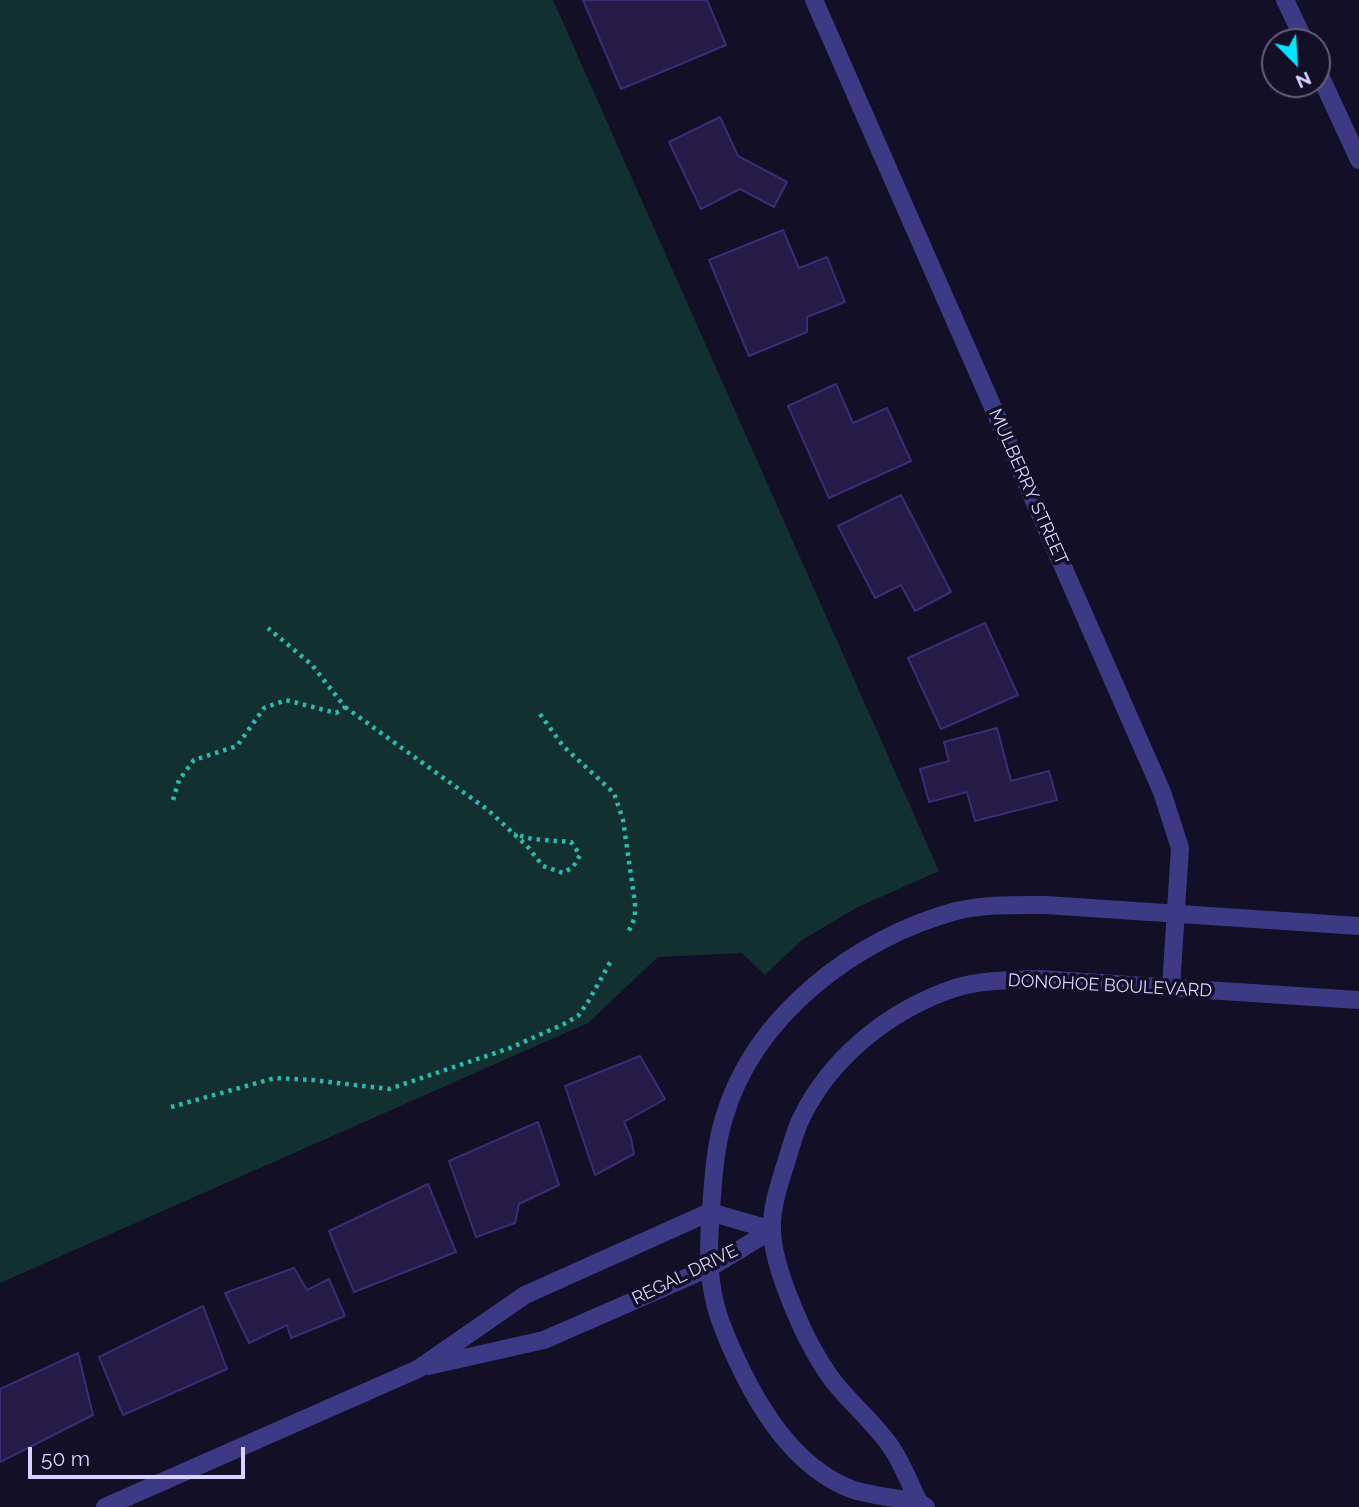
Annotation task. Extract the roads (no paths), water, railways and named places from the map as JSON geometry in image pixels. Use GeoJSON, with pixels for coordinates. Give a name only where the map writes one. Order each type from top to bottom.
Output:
{"type":"FeatureCollection","features":[{"type":"Feature","properties":{"kind":"street","name":"MULBERRY STREET"},"geometry":{"type":"LineString","coordinates":[[814,0],[1154,772],[1180,848],[1171,987]]}},
{"type":"Feature","properties":{"kind":"street"},"geometry":{"type":"LineString","coordinates":[[1285,0],[1298,28]]}},
{"type":"Feature","properties":{"kind":"street"},"geometry":{"type":"LineString","coordinates":[[1330,98],[1359,160]]}},
{"type":"Feature","properties":{"kind":"street","name":"DONOHOE BOULEVARD"},"geometry":{"type":"LineString","coordinates":[[922,1504],[851,1489],[814,1467],[790,1445],[766,1416],[727,1339],[715,1305],[708,1242],[715,1155],[724,1116],[742,1074],[763,1042],[789,1009],[848,958],[918,923],[958,911],[1001,905],[1046,905],[1359,926]]}},
{"type":"Feature","properties":{"kind":"street","name":"DONOHOE BOULEVARD"},"geometry":{"type":"LineString","coordinates":[[922,1504],[893,1449],[833,1381],[812,1346],[788,1294],[778,1263],[772,1230],[776,1194],[799,1124],[815,1094],[845,1057],[898,1015],[925,1000],[958,988],[996,981],[1039,979],[1359,1000]]}},
{"type":"Feature","properties":{"kind":"street","name":"REGAL DRIVE"},"geometry":{"type":"LineString","coordinates":[[418,1369],[525,1295],[710,1212],[772,1230]]}},
{"type":"Feature","properties":{"kind":"street","name":"REGAL DRIVE"},"geometry":{"type":"LineString","coordinates":[[105,1507],[418,1369],[544,1340],[711,1267],[772,1230]]}}]}
